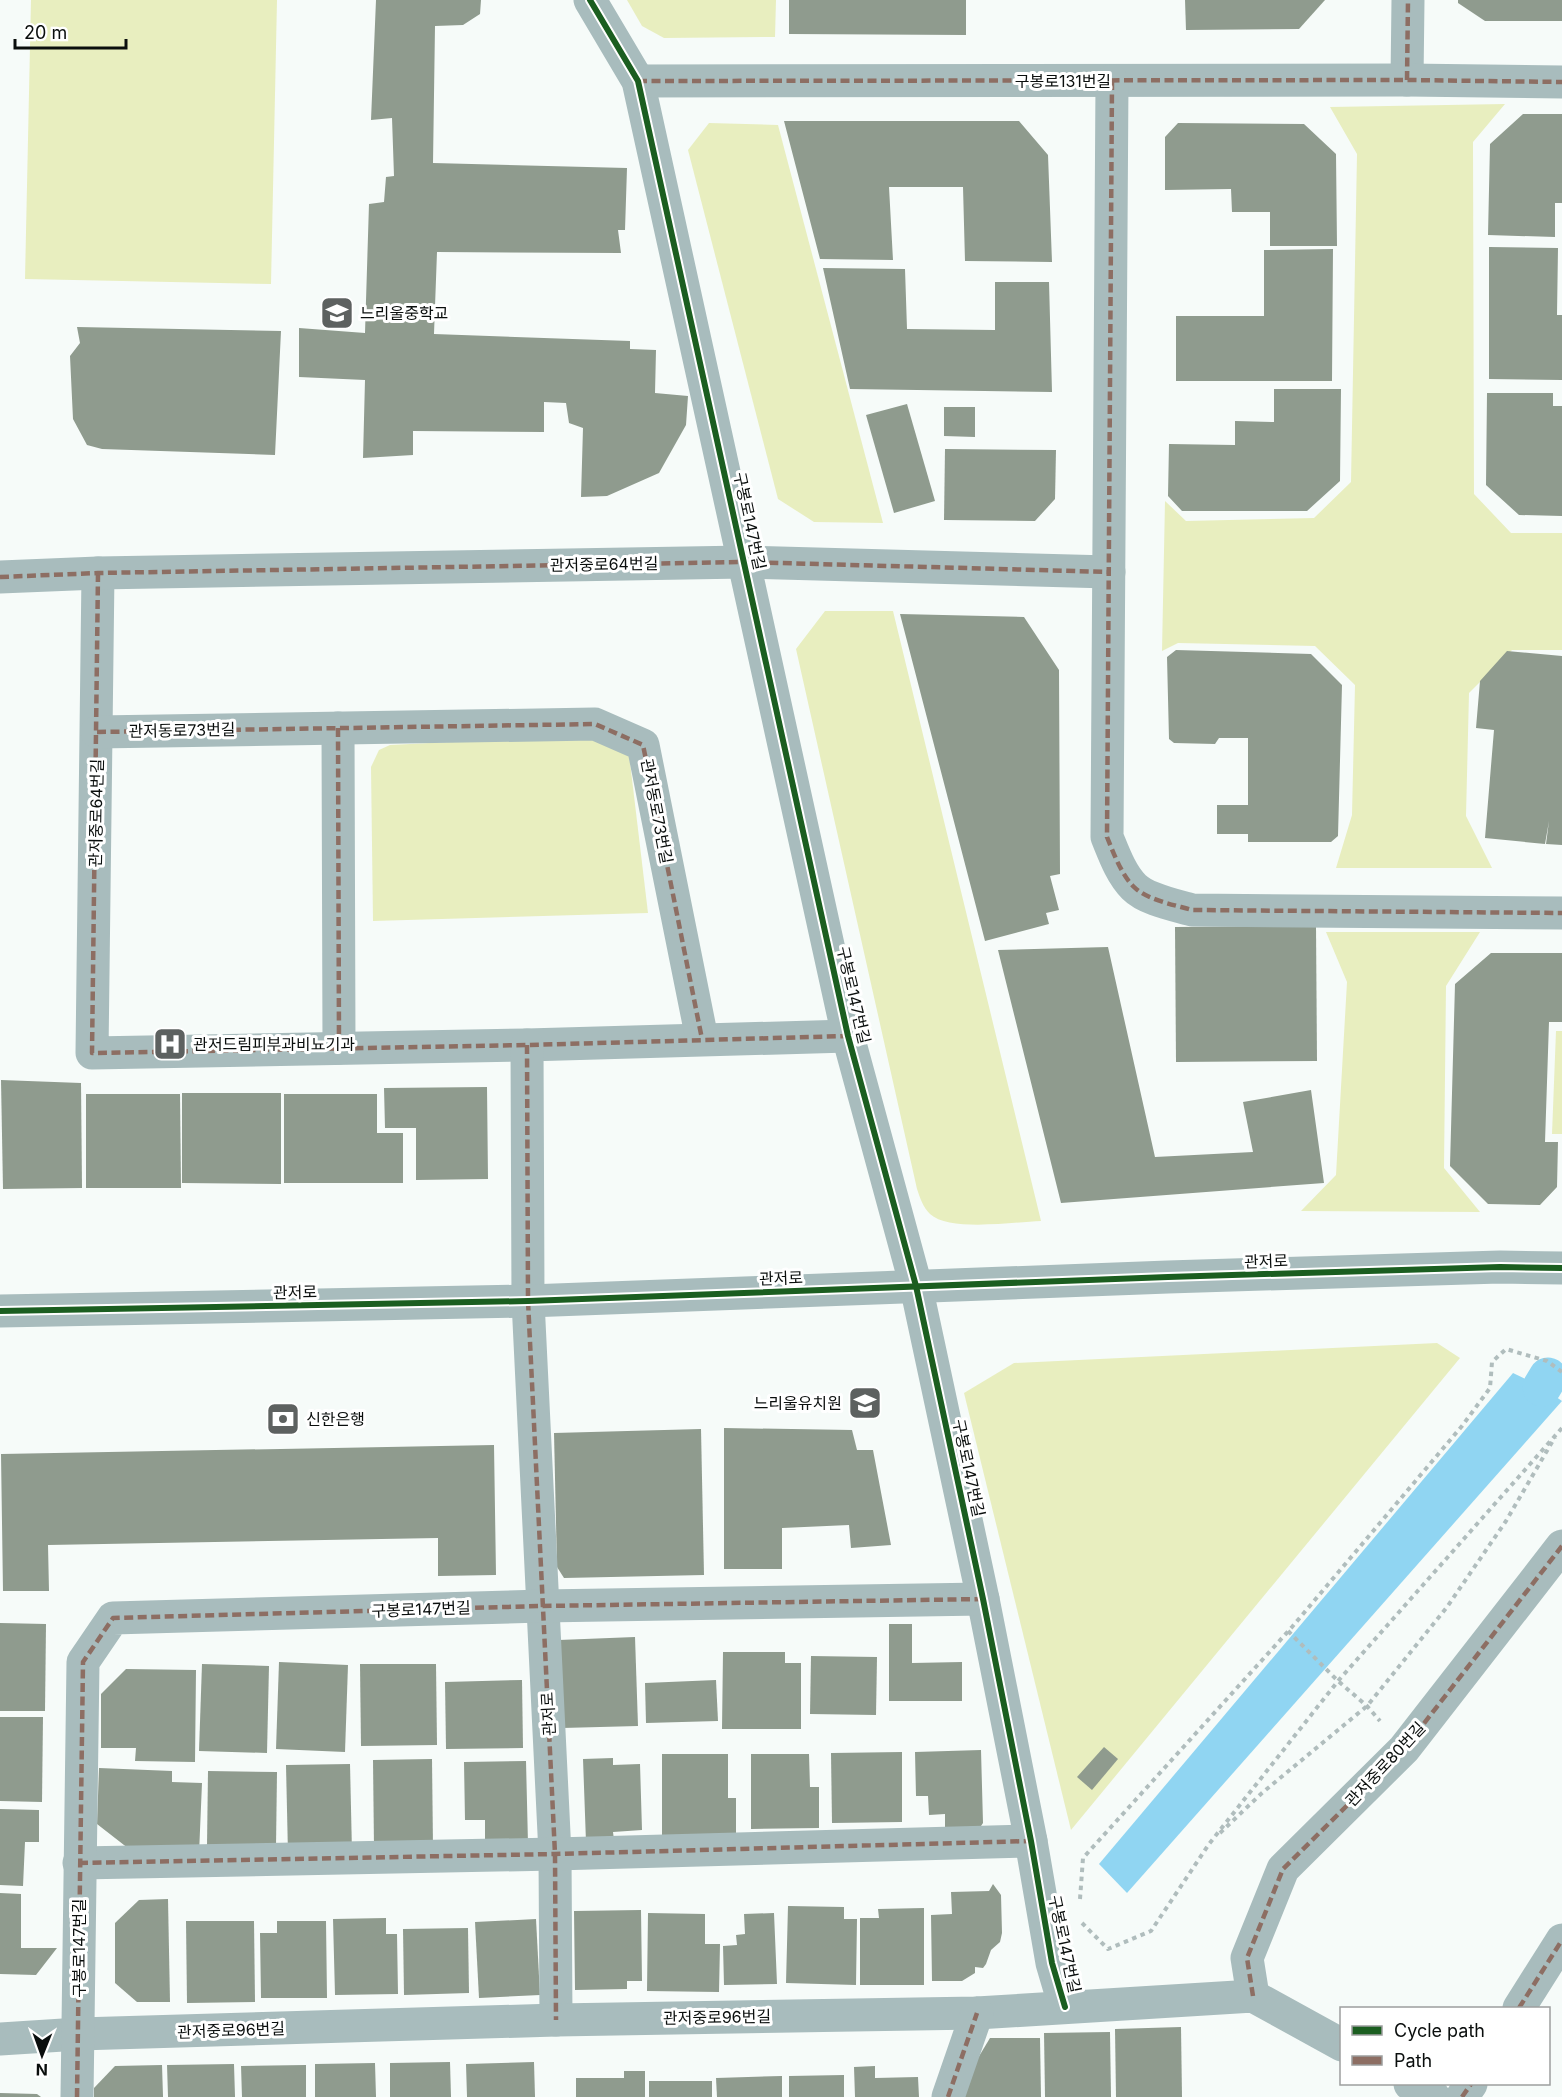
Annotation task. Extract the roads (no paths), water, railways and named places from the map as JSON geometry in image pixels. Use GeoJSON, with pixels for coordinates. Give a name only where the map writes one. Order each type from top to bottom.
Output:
{"type":"FeatureCollection","features":[{"type":"Feature","properties":{"kind":"street","name":"구봉로147번길"},"geometry":{"type":"LineString","coordinates":[[590,0],[638,81],[848,1036],[916,1286],[983,1599],[1052,1963],[1065,2007]]}},
{"type":"Feature","properties":{"kind":"street"},"geometry":{"type":"LineString","coordinates":[[1407,80],[1408,0]]}},
{"type":"Feature","properties":{"kind":"street","name":"구봉로131번길"},"geometry":{"type":"LineString","coordinates":[[638,81],[1407,80],[1562,82]]}},
{"type":"Feature","properties":{"kind":"street"},"geometry":{"type":"LineString","coordinates":[[1112,81],[1107,837],[1117,862],[1135,888],[1163,902],[1192,910],[1562,913]]}},
{"type":"Feature","properties":{"kind":"street","name":"관저중로64번길"},"geometry":{"type":"LineString","coordinates":[[0,577],[99,573],[745,562],[1109,572]]}},
{"type":"Feature","properties":{"kind":"street","name":"관저중로64번길"},"geometry":{"type":"LineString","coordinates":[[99,573],[92,1053],[339,1048]]}},
{"type":"Feature","properties":{"kind":"street","name":"관저동로73번길"},"geometry":{"type":"LineString","coordinates":[[97,732],[594,724],[643,745],[702,1039]]}},
{"type":"Feature","properties":{"kind":"street"},"geometry":{"type":"LineString","coordinates":[[338,728],[339,1048],[848,1036]]}},
{"type":"Feature","properties":{"kind":"street","name":"관저로"},"geometry":{"type":"LineString","coordinates":[[527,1045],[528,1301],[555,1854],[556,2020]]}},
{"type":"Feature","properties":{"kind":"street","name":"관저로"},"geometry":{"type":"LineString","coordinates":[[0,1311],[528,1301],[1500,1267],[1562,1268]]}},
{"type":"Feature","properties":{"kind":"street","name":"관저중로80번길"},"geometry":{"type":"LineString","coordinates":[[1253,1996],[1247,1958],[1283,1869],[1404,1749],[1562,1546]]}},
{"type":"Feature","properties":{"kind":"street","name":"구봉로147번길"},"geometry":{"type":"LineString","coordinates":[[79,2034],[79,1863],[84,1662],[113,1618],[542,1606],[983,1599]]}},
{"type":"Feature","properties":{"kind":"street"},"geometry":{"type":"LineString","coordinates":[[79,1863],[555,1854],[1030,1841]]}},
{"type":"Feature","properties":{"kind":"street"},"geometry":{"type":"LineString","coordinates":[[1520,2007],[1562,1940]]}},
{"type":"Feature","properties":{"kind":"street"},"geometry":{"type":"LineString","coordinates":[[1253,1996],[1340,2044]]}},
{"type":"Feature","properties":{"kind":"street","name":"관저중로96번길"},"geometry":{"type":"LineString","coordinates":[[0,2039],[79,2034],[556,2020],[977,2013],[1253,1996]]}},
{"type":"Feature","properties":{"kind":"street"},"geometry":{"type":"LineString","coordinates":[[948,2097],[977,2013]]}},
{"type":"Feature","properties":{"kind":"street"},"geometry":{"type":"LineString","coordinates":[[77,2097],[79,2034]]}},
{"type":"Feature","properties":{"kind":"street"},"geometry":{"type":"LineString","coordinates":[[1412,2085],[1434,2097]]}},
{"type":"Feature","properties":{"kind":"water"},"geometry":{"type":"Polygon","coordinates":[[[1513,1373],[1542,1387],[1562,1401],[1127,1893],[1099,1864],[1513,1373]]]}},
{"type":"Feature","properties":{"kind":"waterway"},"geometry":{"type":"LineString","coordinates":[[1542,1387],[1548,1377]]}},
{"type":"Feature","properties":{"kind":"place","name":"느리울중학교"},"geometry":{"type":"Point","coordinates":[337,313]}},
{"type":"Feature","properties":{"kind":"place","name":"관저드림피부과비뇨기과"},"geometry":{"type":"Point","coordinates":[170,1044]}},
{"type":"Feature","properties":{"kind":"place","name":"느리울유치원"},"geometry":{"type":"Point","coordinates":[865,1403]}},
{"type":"Feature","properties":{"kind":"place","name":"신한은행"},"geometry":{"type":"Point","coordinates":[283,1419]}}]}
